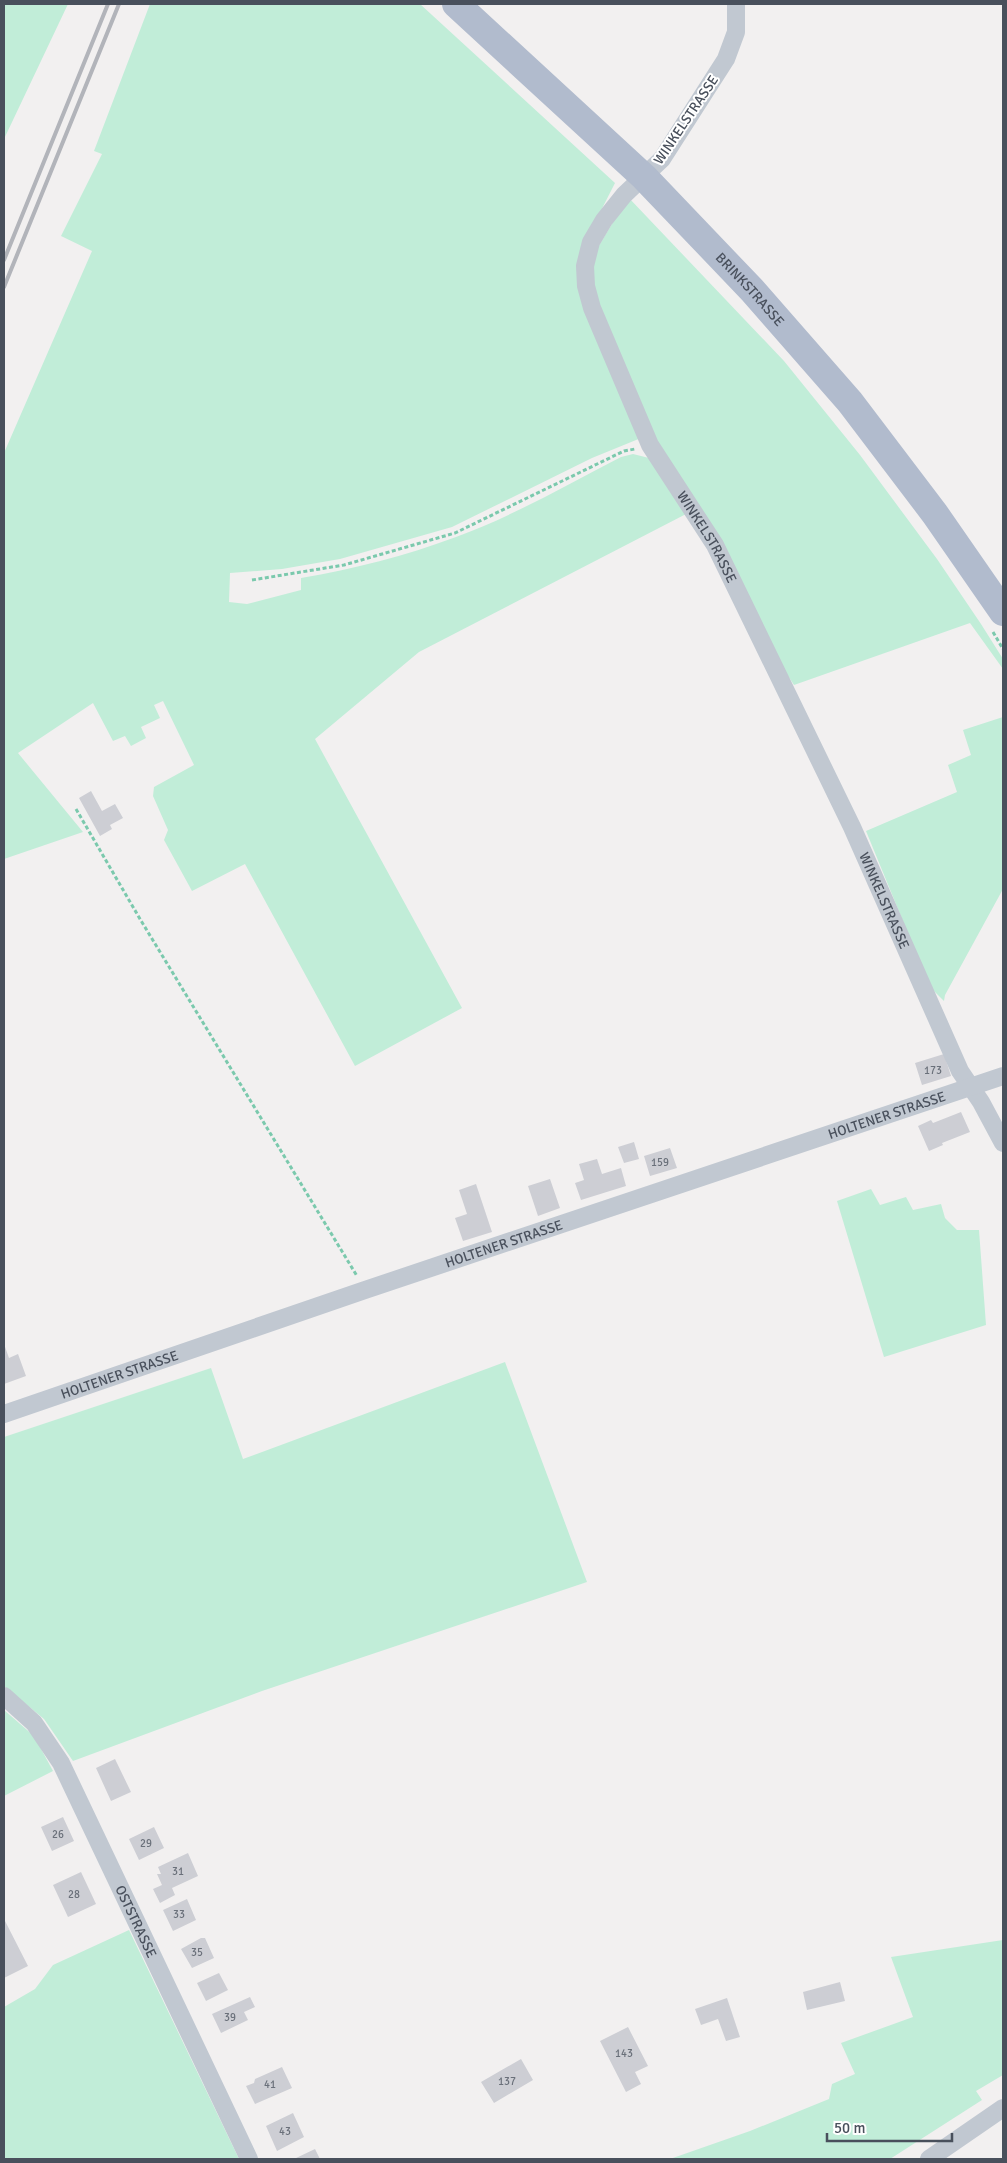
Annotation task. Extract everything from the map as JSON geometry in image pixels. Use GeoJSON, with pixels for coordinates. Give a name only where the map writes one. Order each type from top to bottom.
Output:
{"type":"FeatureCollection","features":[{"type":"Feature","properties":{"kind":"main road","name":"BRINKSTRASSE"},"geometry":{"type":"LineString","coordinates":[[456,4],[644,176],[752,290],[850,402],[935,514],[996,618]]}},
{"type":"Feature","properties":{"kind":"street","name":"WINKELSTRASSE"},"geometry":{"type":"LineString","coordinates":[[736,4],[736,32],[726,59],[662,159],[624,195],[604,220],[591,242],[585,266],[586,286],[592,308],[650,444],[715,545],[852,827],[960,1071],[1003,1142]]}},
{"type":"Feature","properties":{"kind":"street","name":"HOLTENER STRASSE"},"geometry":{"type":"LineString","coordinates":[[4,1414],[365,1290],[1003,1076]]}},
{"type":"Feature","properties":{"kind":"street","name":"OSTSTRASSE"},"geometry":{"type":"LineString","coordinates":[[4,1696],[34,1723],[61,1763],[249,2159]]}},
{"type":"Feature","properties":{"kind":"street"},"geometry":{"type":"LineString","coordinates":[[929,2159],[1003,2108]]}},
{"type":"Feature","properties":{"kind":"path"},"geometry":{"type":"LineString","coordinates":[[252,580],[344,565],[455,533],[624,451],[650,444]]}},
{"type":"Feature","properties":{"kind":"path"},"geometry":{"type":"LineString","coordinates":[[996,618],[1003,649]]}},
{"type":"Feature","properties":{"kind":"path"},"geometry":{"type":"LineString","coordinates":[[76,809],[140,919],[365,1290]]}},
{"type":"Feature","properties":{"kind":"green space"},"geometry":{"type":"Polygon","coordinates":[[[4,4],[68,4],[4,139],[4,4]]]}},
{"type":"Feature","properties":{"kind":"green space"},"geometry":{"type":"Polygon","coordinates":[[[150,4],[420,4],[615,183],[584,244],[579,261],[641,438],[592,458],[452,527],[340,559],[282,569],[230,573],[229,602],[247,604],[301,590],[301,578],[379,561],[456,537],[519,510],[621,457],[633,454],[649,458],[688,513],[419,652],[315,739],[462,1008],[355,1066],[245,864],[192,891],[164,840],[168,830],[153,796],[154,787],[194,765],[163,701],[154,705],[160,718],[141,727],[146,738],[131,746],[125,736],[113,741],[93,703],[18,753],[83,832],[4,859],[4,453],[92,251],[61,236],[102,154],[94,151],[150,4]]]}},
{"type":"Feature","properties":{"kind":"green space"},"geometry":{"type":"Polygon","coordinates":[[[628,197],[784,361],[860,455],[937,559],[981,624],[1003,659],[1003,669],[970,623],[794,685],[779,662],[648,428],[601,317],[592,281],[594,254],[628,197]]]}},
{"type":"Feature","properties":{"kind":"green space"},"geometry":{"type":"Polygon","coordinates":[[[1003,717],[1003,889],[945,995],[944,1001],[930,987],[866,831],[957,792],[948,765],[971,755],[963,730],[1003,717]]]}},
{"type":"Feature","properties":{"kind":"green space"},"geometry":{"type":"Polygon","coordinates":[[[871,1189],[880,1205],[906,1197],[913,1210],[941,1204],[945,1218],[957,1230],[979,1230],[986,1325],[884,1357],[837,1201],[871,1189]]]}},
{"type":"Feature","properties":{"kind":"green space"},"geometry":{"type":"Polygon","coordinates":[[[505,1362],[587,1582],[262,1691],[73,1761],[44,1719],[4,1686],[4,1437],[211,1368],[243,1459],[505,1362]]]}},
{"type":"Feature","properties":{"kind":"green space"},"geometry":{"type":"Polygon","coordinates":[[[4,1710],[34,1736],[53,1771],[4,1796],[4,1710]]]}},
{"type":"Feature","properties":{"kind":"green space"},"geometry":{"type":"Polygon","coordinates":[[[129,1930],[239,2159],[4,2159],[4,2007],[35,1989],[53,1965],[129,1930]]]}},
{"type":"Feature","properties":{"kind":"green space"},"geometry":{"type":"Polygon","coordinates":[[[1003,1940],[1003,2075],[976,2091],[982,2100],[890,2159],[670,2159],[750,2131],[829,2099],[832,2084],[855,2074],[841,2043],[913,2017],[891,1957],[1003,1940]]]}},
{"type":"Feature","properties":{"kind":"building"},"geometry":{"type":"Polygon","coordinates":[[[91,791],[102,811],[115,804],[123,818],[110,825],[112,829],[100,836],[79,798],[91,791]]]}},
{"type":"Feature","properties":{"kind":"building"},"geometry":{"type":"Polygon","coordinates":[[[944,1054],[951,1076],[922,1085],[915,1063],[944,1054]]]}},
{"type":"Feature","properties":{"kind":"building"},"geometry":{"type":"Polygon","coordinates":[[[961,1112],[970,1132],[942,1143],[943,1145],[929,1151],[918,1126],[931,1120],[933,1123],[961,1112]]]}},
{"type":"Feature","properties":{"kind":"building"},"geometry":{"type":"Polygon","coordinates":[[[634,1142],[639,1159],[624,1163],[618,1147],[634,1142]]]}},
{"type":"Feature","properties":{"kind":"building"},"geometry":{"type":"Polygon","coordinates":[[[670,1148],[677,1168],[650,1176],[644,1156],[670,1148]]]}},
{"type":"Feature","properties":{"kind":"building"},"geometry":{"type":"Polygon","coordinates":[[[597,1159],[602,1174],[621,1168],[626,1186],[581,1200],[575,1183],[584,1180],[579,1164],[597,1159]]]}},
{"type":"Feature","properties":{"kind":"building"},"geometry":{"type":"Polygon","coordinates":[[[550,1179],[560,1208],[538,1216],[528,1186],[550,1179]]]}},
{"type":"Feature","properties":{"kind":"building"},"geometry":{"type":"Polygon","coordinates":[[[476,1184],[492,1232],[463,1241],[455,1218],[467,1214],[459,1190],[476,1184]]]}},
{"type":"Feature","properties":{"kind":"building"},"geometry":{"type":"Polygon","coordinates":[[[4,1344],[9,1358],[18,1354],[26,1376],[4,1384],[4,1344]]]}},
{"type":"Feature","properties":{"kind":"building"},"geometry":{"type":"Polygon","coordinates":[[[115,1759],[131,1792],[111,1801],[96,1768],[115,1759]]]}},
{"type":"Feature","properties":{"kind":"building"},"geometry":{"type":"Polygon","coordinates":[[[63,1817],[74,1841],[52,1851],[41,1827],[63,1817]]]}},
{"type":"Feature","properties":{"kind":"building"},"geometry":{"type":"Polygon","coordinates":[[[154,1827],[164,1848],[139,1860],[129,1839],[154,1827]]]}},
{"type":"Feature","properties":{"kind":"building"},"geometry":{"type":"Polygon","coordinates":[[[188,1853],[198,1876],[172,1888],[175,1895],[160,1903],[153,1889],[162,1885],[157,1874],[161,1874],[158,1867],[188,1853]]]}},
{"type":"Feature","properties":{"kind":"building"},"geometry":{"type":"Polygon","coordinates":[[[81,1872],[96,1904],[68,1917],[53,1885],[81,1872]]]}},
{"type":"Feature","properties":{"kind":"building"},"geometry":{"type":"Polygon","coordinates":[[[187,1899],[196,1920],[173,1931],[163,1910],[187,1899]]]}},
{"type":"Feature","properties":{"kind":"building"},"geometry":{"type":"Polygon","coordinates":[[[4,1919],[28,1966],[4,1978],[4,1919]]]}},
{"type":"Feature","properties":{"kind":"building"},"geometry":{"type":"Polygon","coordinates":[[[201,1938],[205,1938],[214,1958],[192,1968],[181,1949],[201,1938]]]}},
{"type":"Feature","properties":{"kind":"building"},"geometry":{"type":"Polygon","coordinates":[[[219,1973],[228,1990],[206,2001],[197,1983],[219,1973]]]}},
{"type":"Feature","properties":{"kind":"building"},"geometry":{"type":"Polygon","coordinates":[[[840,1982],[845,2001],[807,2010],[803,1992],[840,1982]]]}},
{"type":"Feature","properties":{"kind":"building"},"geometry":{"type":"Polygon","coordinates":[[[250,1997],[255,2007],[244,2012],[248,2020],[221,2033],[212,2014],[250,1997]]]}},
{"type":"Feature","properties":{"kind":"building"},"geometry":{"type":"Polygon","coordinates":[[[727,1998],[740,2037],[726,2041],[718,2019],[701,2025],[695,2009],[727,1998]]]}},
{"type":"Feature","properties":{"kind":"building"},"geometry":{"type":"Polygon","coordinates":[[[628,2027],[648,2066],[635,2072],[641,2084],[626,2092],[600,2041],[628,2027]]]}},
{"type":"Feature","properties":{"kind":"building"},"geometry":{"type":"Polygon","coordinates":[[[521,2059],[533,2080],[494,2103],[481,2082],[521,2059]]]}},
{"type":"Feature","properties":{"kind":"building"},"geometry":{"type":"Polygon","coordinates":[[[282,2067],[292,2088],[255,2104],[246,2086],[254,2083],[255,2079],[282,2067]]]}},
{"type":"Feature","properties":{"kind":"building"},"geometry":{"type":"Polygon","coordinates":[[[293,2113],[304,2137],[277,2151],[266,2126],[293,2113]]]}},
{"type":"Feature","properties":{"kind":"building"},"geometry":{"type":"Polygon","coordinates":[[[315,2149],[320,2159],[294,2159],[315,2149]]]}},
{"type":"Feature","properties":{"kind":"railway"},"geometry":{"type":"LineString","coordinates":[[4,260],[108,4]]}},
{"type":"Feature","properties":{"kind":"railway"},"geometry":{"type":"LineString","coordinates":[[4,287],[119,4]]}}]}
